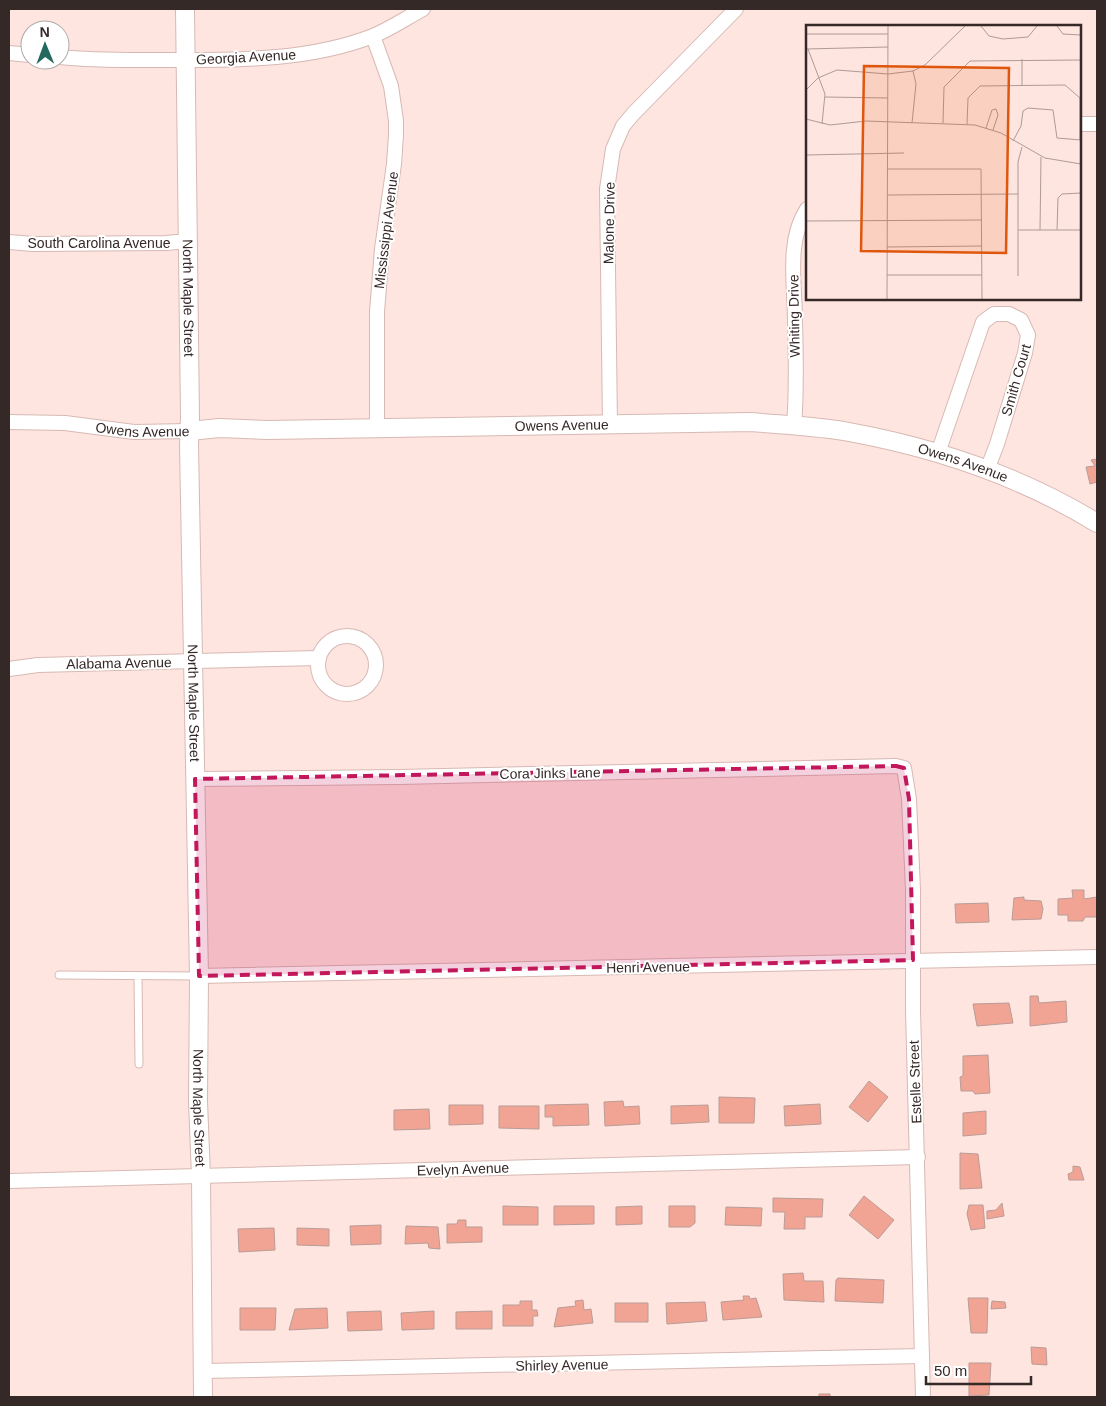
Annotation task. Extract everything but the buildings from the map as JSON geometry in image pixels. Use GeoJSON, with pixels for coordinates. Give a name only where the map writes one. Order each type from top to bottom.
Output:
{"type":"FeatureCollection","features":[{"type":"Feature","properties":{"kind":"street","name":"North Maple Street"},"geometry":{"type":"LineString","coordinates":[[185,9],[189,446],[199,976],[198,1101],[201,1177],[203,1397]]}},
{"type":"Feature","properties":{"kind":"street","name":"Georgia Avenue"},"geometry":{"type":"LineString","coordinates":[[70,58],[86,60],[256,59],[317,52],[373,36],[422,9]]}},
{"type":"Feature","properties":{"kind":"street","name":"Malone Drive"},"geometry":{"type":"LineString","coordinates":[[610,426],[607,189],[613,149],[623,126],[633,114],[736,9]]}},
{"type":"Feature","properties":{"kind":"street","name":"Mississippi Avenue"},"geometry":{"type":"LineString","coordinates":[[373,36],[391,86],[396,121],[394,164],[382,249],[377,312],[377,428]]}},
{"type":"Feature","properties":{"kind":"street"},"geometry":{"type":"LineString","coordinates":[[1081,124],[1097,124]]}},
{"type":"Feature","properties":{"kind":"street","name":"Whiting Drive"},"geometry":{"type":"LineString","coordinates":[[794,425],[796,400],[793,266],[797,230],[806,211]]}},
{"type":"Feature","properties":{"kind":"street","name":"South Carolina Avenue"},"geometry":{"type":"LineString","coordinates":[[9,242],[52,244],[166,243],[188,241]]}},
{"type":"Feature","properties":{"kind":"street","name":"Smith Court"},"geometry":{"type":"LineString","coordinates":[[938,453],[983,322],[994,314],[1009,314],[1021,320],[1028,335],[1025,353],[997,444],[986,470]]}},
{"type":"Feature","properties":{"kind":"street","name":"Owens Avenue"},"geometry":{"type":"LineString","coordinates":[[9,422],[65,423],[134,432],[190,431],[219,428],[268,430],[610,426],[751,422],[794,425],[849,432],[938,453],[1050,496],[1097,524]]}},
{"type":"Feature","properties":{"kind":"street"},"geometry":{"type":"LineString","coordinates":[[345,635],[354,636],[370,646],[375,654],[376,672],[372,681],[365,688],[356,693],[341,693],[327,686],[321,678],[318,668],[319,658],[322,650],[328,643],[345,635]]}},
{"type":"Feature","properties":{"kind":"street","name":"Alabama Avenue"},"geometry":{"type":"LineString","coordinates":[[9,669],[38,665],[319,658]]}},
{"type":"Feature","properties":{"kind":"street","name":"Cora Jinks Lane"},"geometry":{"type":"LineString","coordinates":[[195,779],[399,777],[896,766],[904,768]]}},
{"type":"Feature","properties":{"kind":"street","name":"Estelle Street"},"geometry":{"type":"LineString","coordinates":[[904,768],[909,799],[913,890],[923,1397]]}},
{"type":"Feature","properties":{"kind":"street","name":"Henri Avenue"},"geometry":{"type":"LineString","coordinates":[[199,976],[1097,957]]}},
{"type":"Feature","properties":{"kind":"street","name":"Evelyn Avenue"},"geometry":{"type":"LineString","coordinates":[[9,1181],[918,1157]]}},
{"type":"Feature","properties":{"kind":"street","name":"Shirley Avenue"},"geometry":{"type":"LineString","coordinates":[[202,1371],[922,1356]]}},
{"type":"Feature","properties":{"kind":"lane"},"geometry":{"type":"LineString","coordinates":[[59,975],[199,976]]}},
{"type":"Feature","properties":{"kind":"lane"},"geometry":{"type":"LineString","coordinates":[[138,976],[139,1064]]}},
{"type":"Feature","properties":{"kind":"highlighted area"},"geometry":{"type":"Polygon","coordinates":[[[896,766],[904,768],[909,799],[913,960],[199,976],[195,779],[896,766]]]}}]}
